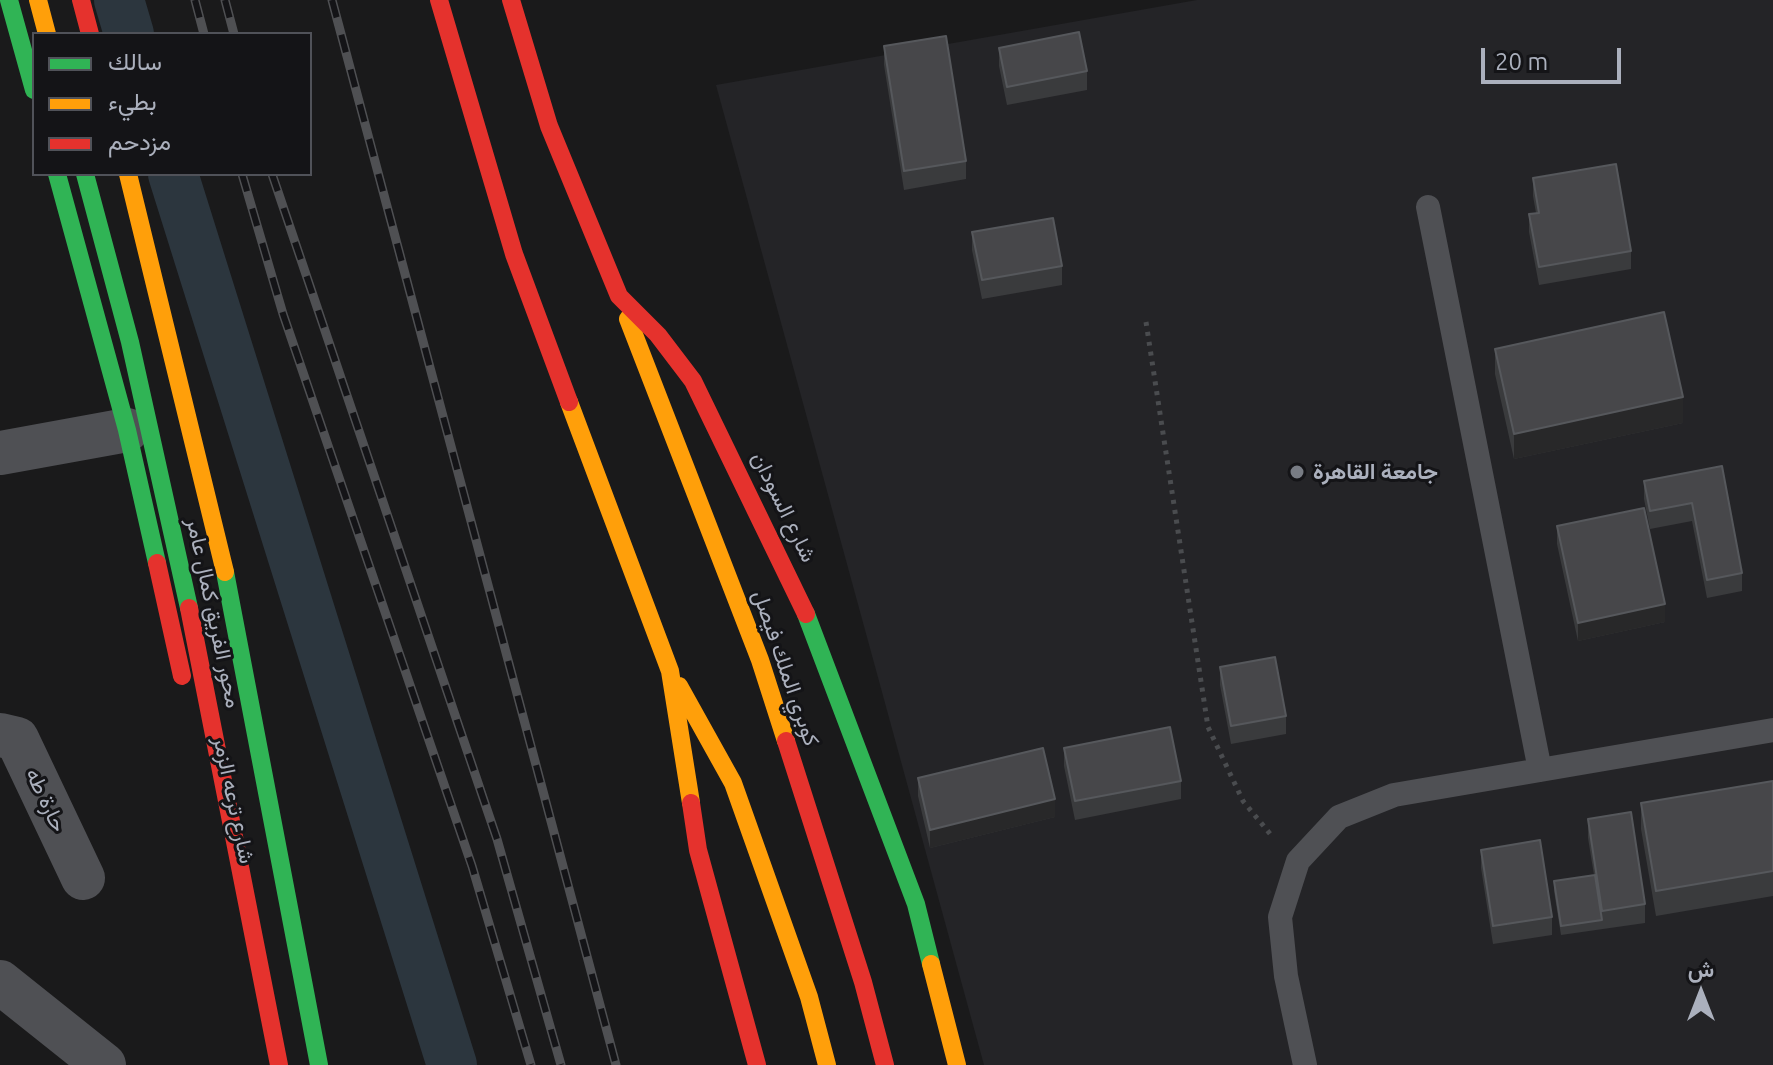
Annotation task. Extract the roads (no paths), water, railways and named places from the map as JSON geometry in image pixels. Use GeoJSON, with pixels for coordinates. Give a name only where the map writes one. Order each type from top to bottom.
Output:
{"type":"FeatureCollection","features":[{"type":"Feature","properties":{"kind":"main road"},"geometry":{"type":"LineString","coordinates":[[9,0],[32,83]]}},
{"type":"Feature","properties":{"kind":"main road"},"geometry":{"type":"LineString","coordinates":[[38,0],[46,32]]}},
{"type":"Feature","properties":{"kind":"main road"},"geometry":{"type":"LineString","coordinates":[[81,0],[89,32]]}},
{"type":"Feature","properties":{"kind":"main road"},"geometry":{"type":"LineString","coordinates":[[439,0],[514,254],[670,671],[733,783],[752,832],[809,997],[827,1065]]}},
{"type":"Feature","properties":{"kind":"main road","name":"شارع السودان"},"geometry":{"type":"LineString","coordinates":[[511,0],[549,126],[583,215],[619,296],[658,335],[693,381],[797,589],[916,904],[957,1065]]}},
{"type":"Feature","properties":{"kind":"main road"},"geometry":{"type":"LineString","coordinates":[[58,176],[127,430],[186,693]]}},
{"type":"Feature","properties":{"kind":"main road","name":"محور الفريق كمال عامر"},"geometry":{"type":"LineString","coordinates":[[86,176],[130,342],[180,560],[279,1065]]}},
{"type":"Feature","properties":{"kind":"main road","name":"محور الفريق كمال عامر"},"geometry":{"type":"LineString","coordinates":[[128,176],[221,550],[319,1065]]}},
{"type":"Feature","properties":{"kind":"main road","name":"كوبري الملك فيصل"},"geometry":{"type":"LineString","coordinates":[[619,296],[760,660],[863,982],[885,1065]]}},
{"type":"Feature","properties":{"kind":"main road"},"geometry":{"type":"LineString","coordinates":[[670,671],[698,850],[757,1065]]}},
{"type":"Feature","properties":{"kind":"main road","name":"شارع ترعه الزمر"},"geometry":{"type":"LineString","coordinates":[[192,724],[268,1065]]}},
{"type":"Feature","properties":{"kind":"street"},"geometry":{"type":"LineString","coordinates":[[0,453],[127,430]]}},
{"type":"Feature","properties":{"kind":"street","name":"حارة طه"},"geometry":{"type":"LineString","coordinates":[[0,735],[17,739],[83,878]]}},
{"type":"Feature","properties":{"kind":"street"},"geometry":{"type":"LineString","coordinates":[[0,982],[104,1065]]}},
{"type":"Feature","properties":{"kind":"lane"},"geometry":{"type":"LineString","coordinates":[[1428,207],[1540,770]]}},
{"type":"Feature","properties":{"kind":"lane"},"geometry":{"type":"LineString","coordinates":[[1305,1065],[1286,976],[1280,917],[1298,861],[1339,817],[1394,795],[1773,730]]}},
{"type":"Feature","properties":{"kind":"waterway"},"geometry":{"type":"LineString","coordinates":[[119,0],[128,32]]}},
{"type":"Feature","properties":{"kind":"waterway"},"geometry":{"type":"LineString","coordinates":[[174,176],[452,1065]]}},
{"type":"Feature","properties":{"kind":"railway"},"geometry":{"type":"LineString","coordinates":[[195,0],[203,32]]}},
{"type":"Feature","properties":{"kind":"railway"},"geometry":{"type":"LineString","coordinates":[[225,0],[233,32]]}},
{"type":"Feature","properties":{"kind":"railway"},"geometry":{"type":"LineString","coordinates":[[332,0],[616,1065]]}},
{"type":"Feature","properties":{"kind":"railway"},"geometry":{"type":"LineString","coordinates":[[243,176],[283,314],[472,866],[531,1065]]}},
{"type":"Feature","properties":{"kind":"railway"},"geometry":{"type":"LineString","coordinates":[[273,176],[497,839],[561,1065]]}},
{"type":"Feature","properties":{"kind":"place","name":"جامعة القاهرة"},"geometry":{"type":"Point","coordinates":[1297,472]}}]}
